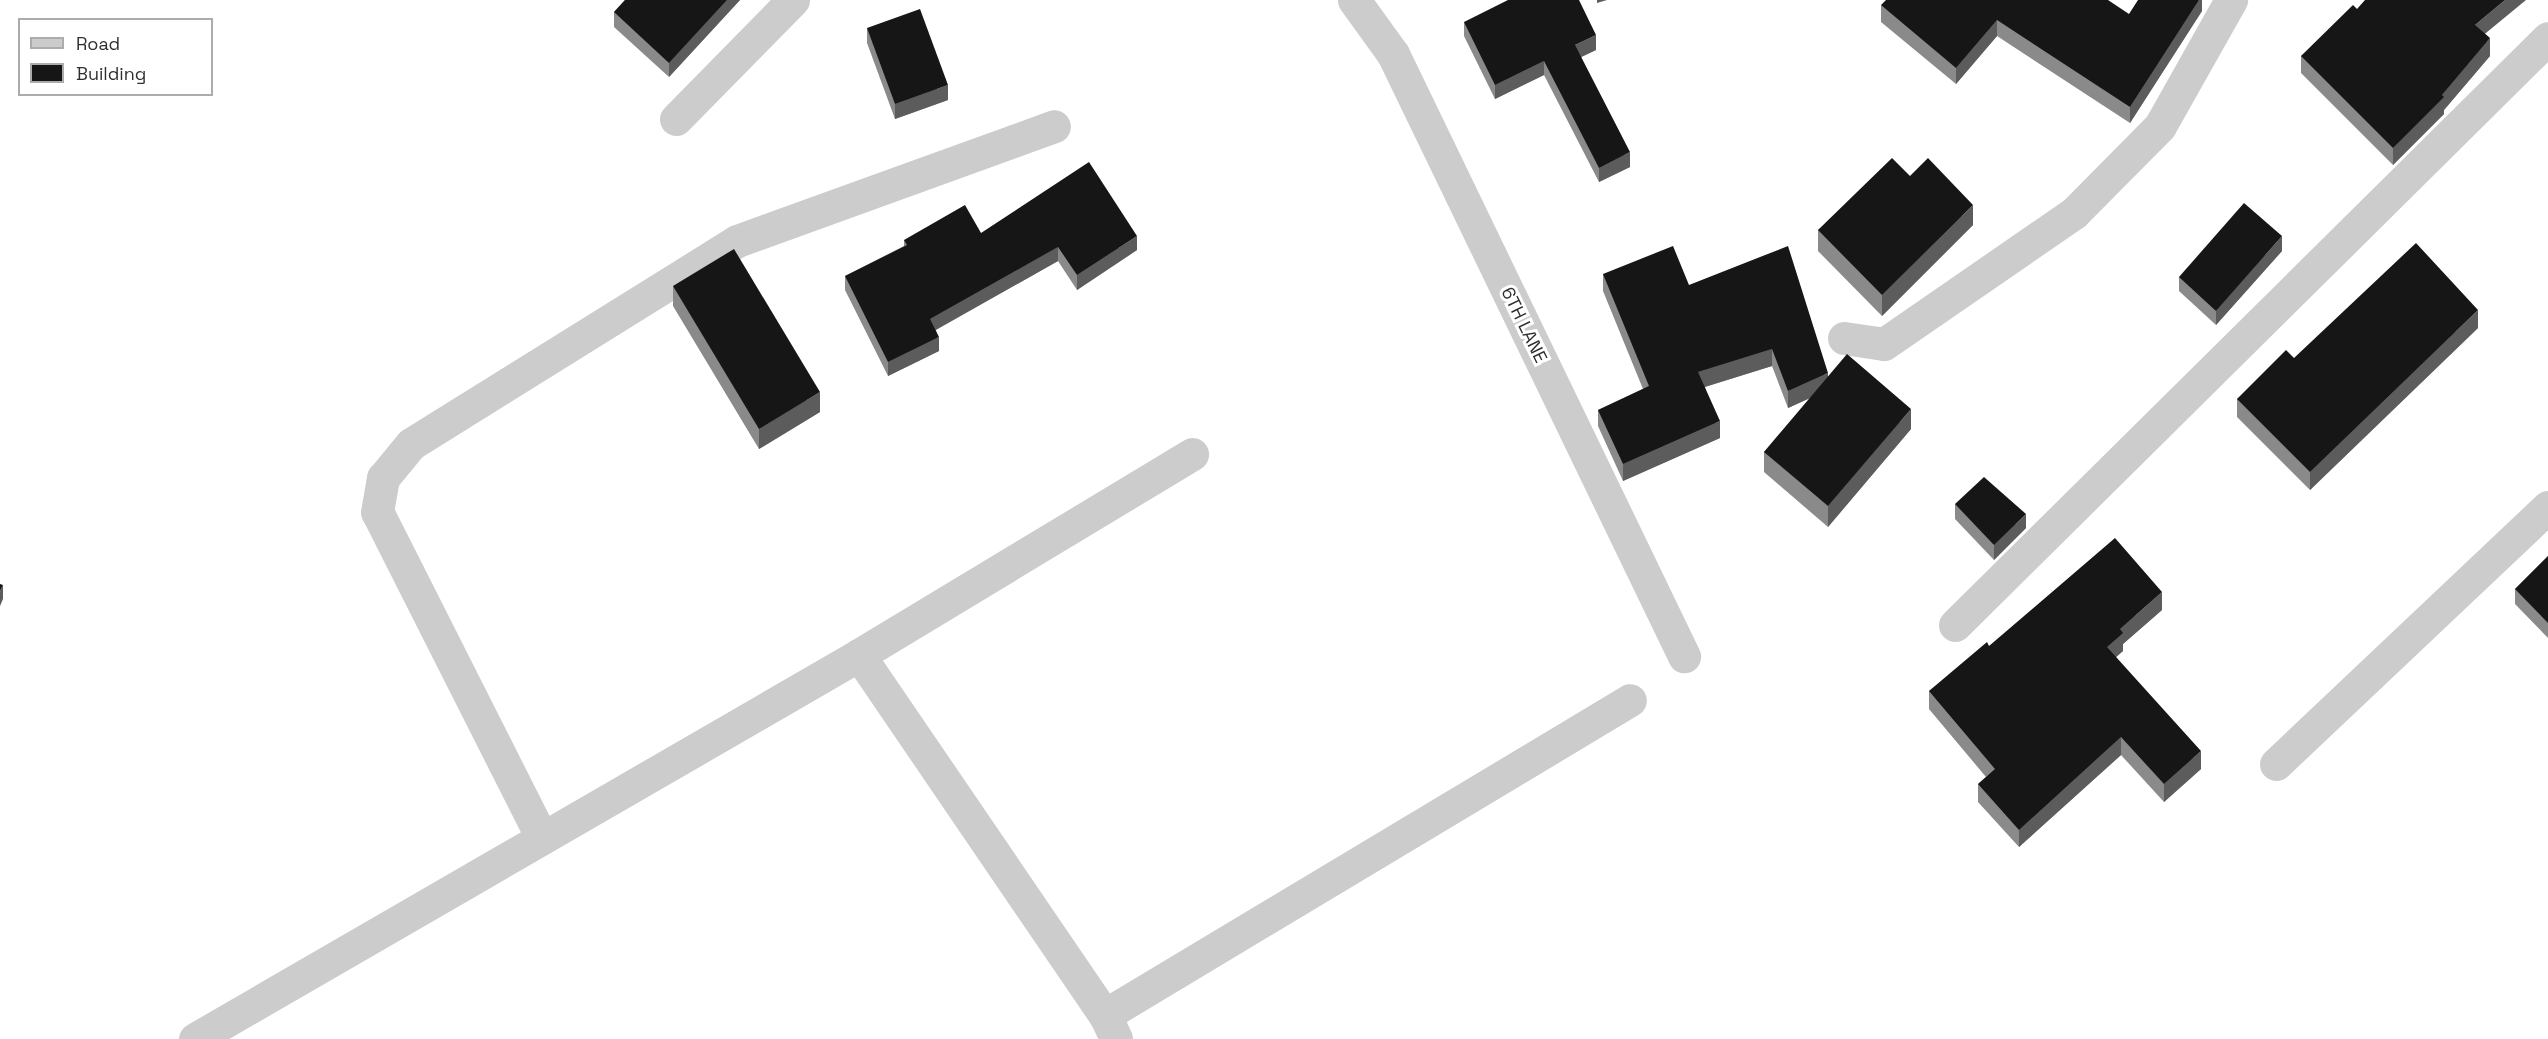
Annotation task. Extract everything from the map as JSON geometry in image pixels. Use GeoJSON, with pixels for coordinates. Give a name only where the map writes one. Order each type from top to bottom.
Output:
{"type":"FeatureCollection","features":[{"type":"Feature","properties":{"kind":"street"},"geometry":{"type":"LineString","coordinates":[[676,119],[793,0]]}},
{"type":"Feature","properties":{"kind":"street","name":"6TH LANE"},"geometry":{"type":"LineString","coordinates":[[1354,0],[1393,54],[1684,656]]}},
{"type":"Feature","properties":{"kind":"street"},"geometry":{"type":"LineString","coordinates":[[1844,338],[1884,344],[2074,213],[2160,126],[2231,0]]}},
{"type":"Feature","properties":{"kind":"street"},"geometry":{"type":"LineString","coordinates":[[1955,625],[2548,38]]}},
{"type":"Feature","properties":{"kind":"street"},"geometry":{"type":"LineString","coordinates":[[542,838],[377,512],[383,478],[411,444],[738,241],[1054,126]]}},
{"type":"Feature","properties":{"kind":"street"},"geometry":{"type":"LineString","coordinates":[[195,1039],[859,655],[1192,454]]}},
{"type":"Feature","properties":{"kind":"street"},"geometry":{"type":"LineString","coordinates":[[2276,764],[2548,507]]}},
{"type":"Feature","properties":{"kind":"street"},"geometry":{"type":"LineString","coordinates":[[859,655],[1111,1027],[1630,700]]}},
{"type":"Feature","properties":{"kind":"building"},"geometry":{"type":"Polygon","coordinates":[[[625,0],[727,0],[669,63],[614,12],[625,0]]]}},
{"type":"Feature","properties":{"kind":"building"},"geometry":{"type":"Polygon","coordinates":[[[1508,0],[1579,0],[1596,35],[1575,45],[1630,152],[1599,168],[1544,61],[1495,85],[1464,22],[1508,0]]]}},
{"type":"Feature","properties":{"kind":"building"},"geometry":{"type":"Polygon","coordinates":[[[1886,0],[2108,0],[2129,14],[2138,0],[2199,0],[2130,107],[1997,20],[1956,68],[1881,5],[1886,0]]]}},
{"type":"Feature","properties":{"kind":"building"},"geometry":{"type":"Polygon","coordinates":[[[2365,0],[2505,0],[2475,25],[2490,38],[2442,95],[2444,97],[2393,148],[2301,56],[2353,5],[2357,9],[2365,0]]]}},
{"type":"Feature","properties":{"kind":"building"},"geometry":{"type":"Polygon","coordinates":[[[920,9],[948,85],[895,104],[867,28],[920,9]]]}},
{"type":"Feature","properties":{"kind":"building"},"geometry":{"type":"Polygon","coordinates":[[[1892,158],[1910,176],[1928,158],[1973,205],[1882,295],[1818,230],[1892,158]]]}},
{"type":"Feature","properties":{"kind":"building"},"geometry":{"type":"Polygon","coordinates":[[[1089,162],[1137,236],[1077,275],[1058,247],[930,319],[939,337],[888,362],[845,276],[907,245],[904,240],[965,205],[981,233],[1089,162]]]}},
{"type":"Feature","properties":{"kind":"building"},"geometry":{"type":"Polygon","coordinates":[[[2244,203],[2282,236],[2216,311],[2179,277],[2244,203]]]}},
{"type":"Feature","properties":{"kind":"building"},"geometry":{"type":"Polygon","coordinates":[[[2416,243],[2478,310],[2310,472],[2237,399],[2286,350],[2294,358],[2416,243]]]}},
{"type":"Feature","properties":{"kind":"building"},"geometry":{"type":"Polygon","coordinates":[[[1673,246],[1689,285],[1788,246],[1828,373],[1788,391],[1772,349],[1698,372],[1720,421],[1623,464],[1598,410],[1649,386],[1603,274],[1673,246]]]}},
{"type":"Feature","properties":{"kind":"building"},"geometry":{"type":"Polygon","coordinates":[[[734,249],[820,392],[759,429],[673,286],[734,249]]]}},
{"type":"Feature","properties":{"kind":"building"},"geometry":{"type":"Polygon","coordinates":[[[1847,354],[1911,409],[1828,506],[1764,452],[1847,354]]]}},
{"type":"Feature","properties":{"kind":"building"},"geometry":{"type":"Polygon","coordinates":[[[1984,477],[2026,514],[1994,545],[1955,504],[1984,477]]]}},
{"type":"Feature","properties":{"kind":"building"},"geometry":{"type":"Polygon","coordinates":[[[2115,538],[2162,592],[2120,629],[2123,633],[2107,647],[2201,751],[2164,784],[2121,737],[2019,830],[1978,784],[1995,769],[1929,691],[1987,642],[1989,646],[2115,538]]]}},
{"type":"Feature","properties":{"kind":"building"},"geometry":{"type":"Polygon","coordinates":[[[2548,556],[2548,623],[2515,589],[2548,556]]]}}]}
